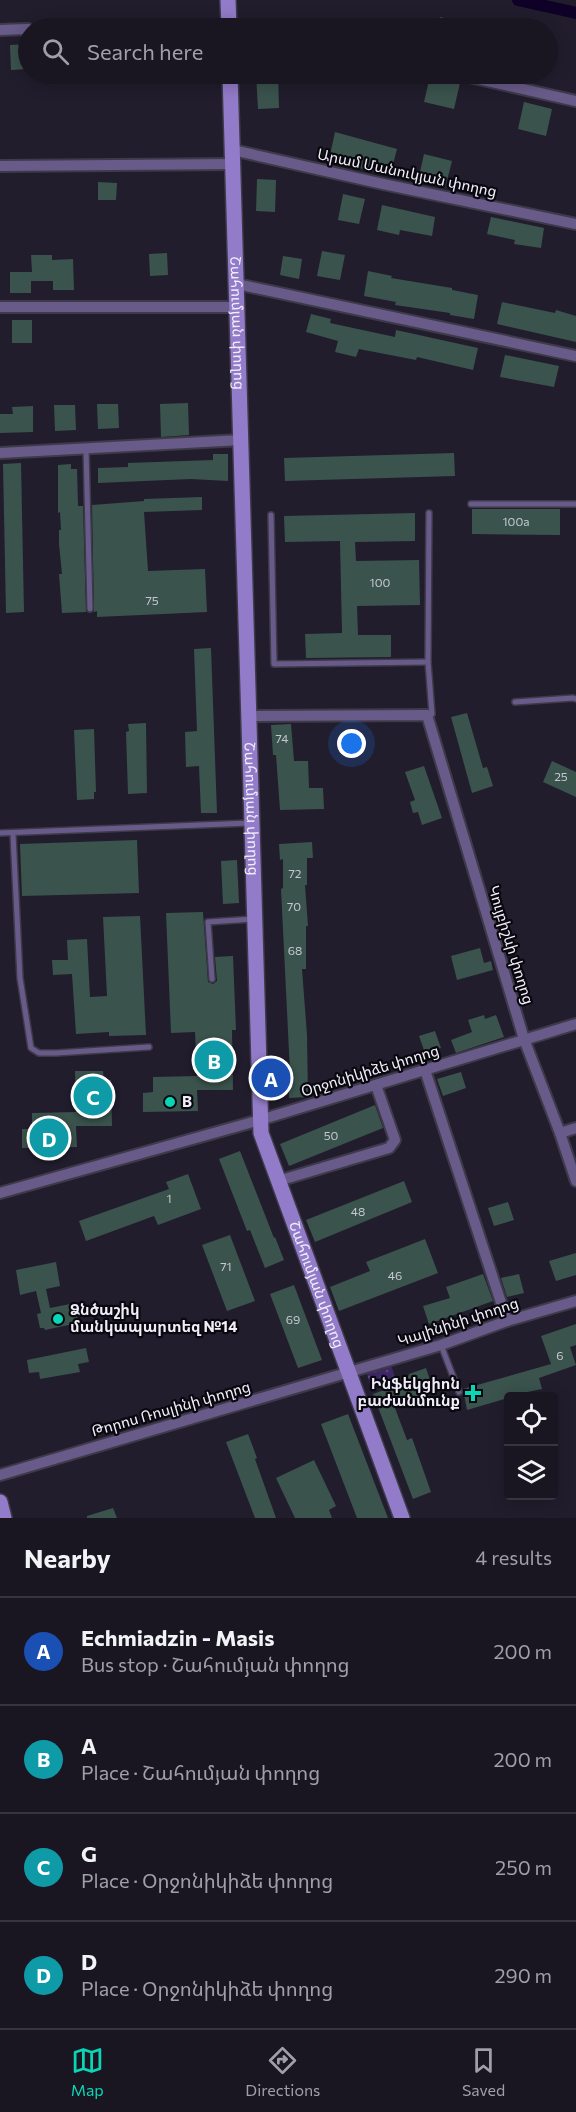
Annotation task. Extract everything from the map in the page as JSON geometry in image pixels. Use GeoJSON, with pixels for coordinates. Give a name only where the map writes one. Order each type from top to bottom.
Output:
{"type":"FeatureCollection","features":[{"type":"Feature","properties":{"kind":"main road"},"geometry":{"type":"LineString","coordinates":[[228,0],[229,18]]}},
{"type":"Feature","properties":{"kind":"main road","name":"Շահումյան փողոց"},"geometry":{"type":"LineString","coordinates":[[230,84],[261,1133],[402,1518]]}},
{"type":"Feature","properties":{"kind":"main road"},"geometry":{"type":"LineString","coordinates":[[0,1502],[4,1518]]}},
{"type":"Feature","properties":{"kind":"street"},"geometry":{"type":"LineString","coordinates":[[0,30],[18,29]]}},
{"type":"Feature","properties":{"kind":"street"},"geometry":{"type":"LineString","coordinates":[[500,84],[576,101]]}},
{"type":"Feature","properties":{"kind":"street","name":"Արամ Մանուկյան փողոց"},"geometry":{"type":"LineString","coordinates":[[0,166],[233,157],[383,184],[576,224]]}},
{"type":"Feature","properties":{"kind":"street"},"geometry":{"type":"LineString","coordinates":[[237,284],[576,356]]}},
{"type":"Feature","properties":{"kind":"street"},"geometry":{"type":"LineString","coordinates":[[0,307],[237,307]]}},
{"type":"Feature","properties":{"kind":"street"},"geometry":{"type":"LineString","coordinates":[[0,453],[241,440]]}},
{"type":"Feature","properties":{"kind":"street"},"geometry":{"type":"LineString","coordinates":[[249,716],[429,714]]}},
{"type":"Feature","properties":{"kind":"street","name":"Կույբիշևի փողոց"},"geometry":{"type":"LineString","coordinates":[[429,714],[524,1039],[576,1181]]}},
{"type":"Feature","properties":{"kind":"street","name":"Օրջոնիկիձե փողոց"},"geometry":{"type":"LineString","coordinates":[[0,1193],[260,1120],[576,1024]]}},
{"type":"Feature","properties":{"kind":"street"},"geometry":{"type":"LineString","coordinates":[[426,1070],[507,1321]]}},
{"type":"Feature","properties":{"kind":"street"},"geometry":{"type":"LineString","coordinates":[[278,1181],[388,1148],[393,1144],[395,1140],[376,1085]]}},
{"type":"Feature","properties":{"kind":"street"},"geometry":{"type":"LineString","coordinates":[[560,1133],[576,1128]]}},
{"type":"Feature","properties":{"kind":"street","name":"Կալինինի փողոց"},"geometry":{"type":"LineString","coordinates":[[350,1372],[576,1301]]}},
{"type":"Feature","properties":{"kind":"street","name":"Թորոս Ռոսլինի փողոց"},"geometry":{"type":"LineString","coordinates":[[0,1475],[350,1372]]}},
{"type":"Feature","properties":{"kind":"lane"},"geometry":{"type":"LineString","coordinates":[[86,448],[90,609]]}},
{"type":"Feature","properties":{"kind":"lane"},"geometry":{"type":"LineString","coordinates":[[471,504],[576,504]]}},
{"type":"Feature","properties":{"kind":"lane"},"geometry":{"type":"LineString","coordinates":[[429,513],[429,714]]}},
{"type":"Feature","properties":{"kind":"lane"},"geometry":{"type":"LineString","coordinates":[[271,515],[274,664],[428,662]]}},
{"type":"Feature","properties":{"kind":"lane"},"geometry":{"type":"LineString","coordinates":[[515,702],[575,697]]}},
{"type":"Feature","properties":{"kind":"lane"},"geometry":{"type":"LineString","coordinates":[[0,833],[252,823]]}},
{"type":"Feature","properties":{"kind":"lane"},"geometry":{"type":"LineString","coordinates":[[13,834],[20,978],[31,1048],[39,1053],[56,1053],[149,1047]]}},
{"type":"Feature","properties":{"kind":"lane"},"geometry":{"type":"LineString","coordinates":[[212,980],[208,922],[255,919]]}},
{"type":"Feature","properties":{"kind":"lane"},"geometry":{"type":"LineString","coordinates":[[441,1345],[459,1392]]}},
{"type":"Feature","properties":{"kind":"shaded area"},"geometry":{"type":"Polygon","coordinates":[[[391,1365],[396,1380],[371,1389],[367,1374],[391,1365]]]}},
{"type":"Feature","properties":{"kind":"building"},"geometry":{"type":"Polygon","coordinates":[[[10,45],[18,45],[18,70],[11,70],[10,45]]]}},
{"type":"Feature","properties":{"kind":"building"},"geometry":{"type":"Polygon","coordinates":[[[257,84],[278,84],[279,108],[258,109],[257,84]]]}},
{"type":"Feature","properties":{"kind":"building"},"geometry":{"type":"Polygon","coordinates":[[[428,84],[460,84],[454,109],[424,102],[428,84]]]}},
{"type":"Feature","properties":{"kind":"building"},"geometry":{"type":"Polygon","coordinates":[[[524,102],[552,109],[546,136],[518,129],[524,102]]]}},
{"type":"Feature","properties":{"kind":"building"},"geometry":{"type":"Polygon","coordinates":[[[335,132],[397,149],[390,176],[329,160],[335,132]]]}},
{"type":"Feature","properties":{"kind":"building"},"geometry":{"type":"Polygon","coordinates":[[[424,154],[452,161],[445,188],[418,181],[424,154]]]}},
{"type":"Feature","properties":{"kind":"building"},"geometry":{"type":"Polygon","coordinates":[[[257,179],[276,180],[275,212],[256,211],[257,179]]]}},
{"type":"Feature","properties":{"kind":"building"},"geometry":{"type":"Polygon","coordinates":[[[98,182],[117,183],[116,200],[98,200],[98,182]]]}},
{"type":"Feature","properties":{"kind":"building"},"geometry":{"type":"Polygon","coordinates":[[[343,194],[365,199],[359,224],[338,220],[343,194]]]}},
{"type":"Feature","properties":{"kind":"building"},"geometry":{"type":"Polygon","coordinates":[[[382,205],[435,217],[432,236],[400,230],[399,235],[377,230],[382,205]]]}},
{"type":"Feature","properties":{"kind":"building"},"geometry":{"type":"Polygon","coordinates":[[[491,217],[544,228],[541,248],[514,244],[515,240],[487,234],[491,217]]]}},
{"type":"Feature","properties":{"kind":"building"},"geometry":{"type":"Polygon","coordinates":[[[322,251],[345,255],[340,280],[317,276],[322,251]]]}},
{"type":"Feature","properties":{"kind":"building"},"geometry":{"type":"Polygon","coordinates":[[[167,253],[168,275],[150,276],[149,254],[167,253]]]}},
{"type":"Feature","properties":{"kind":"building"},"geometry":{"type":"Polygon","coordinates":[[[31,255],[52,255],[52,260],[73,259],[74,290],[53,290],[53,281],[31,281],[31,293],[10,293],[10,272],[32,272],[31,255]]]}},
{"type":"Feature","properties":{"kind":"building"},"geometry":{"type":"Polygon","coordinates":[[[283,256],[302,259],[299,279],[280,275],[283,256]]]}},
{"type":"Feature","properties":{"kind":"building"},"geometry":{"type":"Polygon","coordinates":[[[368,271],[392,276],[391,278],[452,288],[452,290],[478,295],[474,319],[395,305],[396,302],[364,296],[368,271]]]}},
{"type":"Feature","properties":{"kind":"building"},"geometry":{"type":"Polygon","coordinates":[[[502,302],[555,313],[556,310],[576,316],[576,342],[497,324],[502,302]]]}},
{"type":"Feature","properties":{"kind":"building"},"geometry":{"type":"Polygon","coordinates":[[[311,314],[331,319],[330,323],[395,337],[396,330],[478,348],[473,370],[417,357],[416,360],[359,349],[356,357],[335,352],[338,341],[306,332],[311,314]]]}},
{"type":"Feature","properties":{"kind":"building"},"geometry":{"type":"Polygon","coordinates":[[[12,320],[32,320],[32,343],[12,343],[12,320]]]}},
{"type":"Feature","properties":{"kind":"building"},"geometry":{"type":"Polygon","coordinates":[[[505,355],[559,366],[554,387],[500,377],[505,355]]]}},
{"type":"Feature","properties":{"kind":"building"},"geometry":{"type":"Polygon","coordinates":[[[188,403],[189,435],[161,437],[160,404],[188,403]]]}},
{"type":"Feature","properties":{"kind":"building"},"geometry":{"type":"Polygon","coordinates":[[[97,404],[118,404],[119,428],[98,429],[97,404]]]}},
{"type":"Feature","properties":{"kind":"building"},"geometry":{"type":"Polygon","coordinates":[[[54,405],[75,405],[76,430],[55,431],[54,405]]]}},
{"type":"Feature","properties":{"kind":"building"},"geometry":{"type":"Polygon","coordinates":[[[33,406],[33,432],[0,433],[0,414],[13,414],[12,407],[33,406]]]}},
{"type":"Feature","properties":{"kind":"building"},"geometry":{"type":"Polygon","coordinates":[[[454,453],[455,476],[285,481],[284,458],[454,453]]]}},
{"type":"Feature","properties":{"kind":"building"},"geometry":{"type":"Polygon","coordinates":[[[213,454],[228,454],[228,481],[191,479],[98,483],[98,468],[128,467],[128,463],[213,460],[213,454]]]}},
{"type":"Feature","properties":{"kind":"building"},"geometry":{"type":"Polygon","coordinates":[[[21,463],[24,612],[6,613],[3,464],[21,463]]]}},
{"type":"Feature","properties":{"kind":"building"},"geometry":{"type":"Polygon","coordinates":[[[71,464],[71,469],[77,469],[78,506],[83,506],[86,612],[62,613],[59,574],[62,574],[59,544],[59,530],[61,530],[60,512],[58,513],[58,465],[71,464]]]}},
{"type":"Feature","properties":{"kind":"building"},"geometry":{"type":"Polygon","coordinates":[[[202,497],[202,510],[144,512],[148,571],[205,569],[207,612],[97,617],[97,611],[94,612],[92,505],[144,501],[144,499],[202,497]]]}},
{"type":"Feature","properties":{"kind":"building"},"geometry":{"type":"Polygon","coordinates":[[[472,509],[560,509],[560,535],[472,534],[472,509]]]}},
{"type":"Feature","properties":{"kind":"building"},"geometry":{"type":"Polygon","coordinates":[[[415,513],[415,541],[355,542],[356,561],[419,560],[420,605],[357,606],[358,635],[391,635],[391,657],[306,658],[305,634],[342,633],[340,541],[285,542],[284,516],[415,513]]]}},
{"type":"Feature","properties":{"kind":"building"},"geometry":{"type":"Polygon","coordinates":[[[211,648],[217,813],[201,813],[199,766],[186,767],[185,732],[197,731],[194,649],[211,648]]]}},
{"type":"Feature","properties":{"kind":"building"},"geometry":{"type":"Polygon","coordinates":[[[467,713],[483,768],[487,767],[493,786],[472,793],[451,717],[467,713]]]}},
{"type":"Feature","properties":{"kind":"building"},"geometry":{"type":"Polygon","coordinates":[[[146,723],[147,793],[128,794],[126,732],[129,731],[128,724],[146,723]]]}},
{"type":"Feature","properties":{"kind":"building"},"geometry":{"type":"Polygon","coordinates":[[[291,724],[294,761],[308,761],[309,788],[323,788],[324,809],[280,810],[276,755],[273,755],[271,725],[291,724]]]}},
{"type":"Feature","properties":{"kind":"building"},"geometry":{"type":"Polygon","coordinates":[[[94,729],[96,792],[94,792],[94,799],[77,800],[74,730],[94,729]]]}},
{"type":"Feature","properties":{"kind":"building"},"geometry":{"type":"Polygon","coordinates":[[[552,761],[576,772],[576,797],[543,782],[552,761]]]}},
{"type":"Feature","properties":{"kind":"building"},"geometry":{"type":"Polygon","coordinates":[[[424,766],[442,818],[422,825],[418,812],[413,813],[410,802],[415,800],[405,772],[424,766]]]}},
{"type":"Feature","properties":{"kind":"building"},"geometry":{"type":"Polygon","coordinates":[[[137,840],[139,893],[22,896],[20,844],[137,840]]]}},
{"type":"Feature","properties":{"kind":"building"},"geometry":{"type":"Polygon","coordinates":[[[312,842],[313,858],[307,858],[307,885],[305,885],[308,926],[306,926],[306,969],[302,969],[307,1035],[308,1097],[289,1098],[288,1072],[290,1072],[281,889],[283,888],[283,859],[280,860],[279,844],[312,842]]]}},
{"type":"Feature","properties":{"kind":"building"},"geometry":{"type":"Polygon","coordinates":[[[237,860],[239,903],[223,904],[221,861],[237,860]]]}},
{"type":"Feature","properties":{"kind":"building"},"geometry":{"type":"Polygon","coordinates":[[[203,912],[208,982],[213,984],[217,981],[215,957],[233,956],[236,1030],[232,1030],[233,1090],[197,1090],[198,1111],[143,1112],[143,1093],[153,1092],[153,1077],[197,1076],[195,1032],[171,1033],[166,913],[203,912]]]}},
{"type":"Feature","properties":{"kind":"building"},"geometry":{"type":"Polygon","coordinates":[[[140,916],[146,1035],[109,1036],[109,1032],[76,1034],[72,974],[53,975],[52,960],[68,960],[67,940],[87,939],[90,997],[107,996],[103,917],[140,916]]]}},
{"type":"Feature","properties":{"kind":"building"},"geometry":{"type":"Polygon","coordinates":[[[480,948],[484,963],[491,961],[493,970],[457,980],[451,956],[480,948]]]}},
{"type":"Feature","properties":{"kind":"building"},"geometry":{"type":"Polygon","coordinates":[[[484,1015],[485,1019],[496,1015],[504,1037],[456,1053],[451,1040],[472,1032],[468,1020],[484,1015]]]}},
{"type":"Feature","properties":{"kind":"building"},"geometry":{"type":"Polygon","coordinates":[[[435,1031],[441,1048],[425,1053],[419,1036],[435,1031]]]}},
{"type":"Feature","properties":{"kind":"building"},"geometry":{"type":"Polygon","coordinates":[[[75,1071],[103,1071],[104,1080],[111,1080],[112,1126],[76,1126],[77,1147],[22,1148],[22,1129],[32,1129],[32,1113],[76,1112],[75,1071]]]}},
{"type":"Feature","properties":{"kind":"building"},"geometry":{"type":"Polygon","coordinates":[[[461,1072],[466,1088],[443,1096],[437,1079],[461,1072]]]}},
{"type":"Feature","properties":{"kind":"building"},"geometry":{"type":"Polygon","coordinates":[[[375,1105],[383,1128],[289,1166],[280,1144],[375,1105]]]}},
{"type":"Feature","properties":{"kind":"building"},"geometry":{"type":"Polygon","coordinates":[[[240,1151],[284,1260],[265,1268],[250,1230],[247,1231],[219,1159],[240,1151]]]}},
{"type":"Feature","properties":{"kind":"building"},"geometry":{"type":"Polygon","coordinates":[[[188,1174],[201,1209],[158,1225],[154,1216],[86,1241],[79,1221],[169,1189],[166,1182],[188,1174]]]}},
{"type":"Feature","properties":{"kind":"building"},"geometry":{"type":"Polygon","coordinates":[[[404,1181],[412,1202],[315,1242],[306,1220],[404,1181]]]}},
{"type":"Feature","properties":{"kind":"building"},"geometry":{"type":"Polygon","coordinates":[[[508,1202],[514,1220],[494,1226],[488,1208],[508,1202]]]}},
{"type":"Feature","properties":{"kind":"building"},"geometry":{"type":"Polygon","coordinates":[[[230,1235],[255,1301],[227,1311],[202,1245],[230,1235]]]}},
{"type":"Feature","properties":{"kind":"building"},"geometry":{"type":"Polygon","coordinates":[[[425,1239],[438,1273],[339,1311],[330,1287],[370,1271],[366,1262],[425,1239]]]}},
{"type":"Feature","properties":{"kind":"building"},"geometry":{"type":"Polygon","coordinates":[[[576,1253],[576,1275],[556,1281],[549,1261],[576,1253]]]}},
{"type":"Feature","properties":{"kind":"building"},"geometry":{"type":"Polygon","coordinates":[[[56,1262],[60,1286],[46,1289],[50,1308],[75,1303],[78,1323],[45,1330],[40,1328],[37,1314],[41,1313],[36,1291],[20,1295],[16,1270],[56,1262]]]}},
{"type":"Feature","properties":{"kind":"building"},"geometry":{"type":"Polygon","coordinates":[[[483,1274],[493,1301],[429,1324],[423,1306],[450,1298],[446,1287],[483,1274]]]}},
{"type":"Feature","properties":{"kind":"building"},"geometry":{"type":"Polygon","coordinates":[[[519,1274],[524,1293],[507,1297],[501,1278],[519,1274]]]}},
{"type":"Feature","properties":{"kind":"building"},"geometry":{"type":"Polygon","coordinates":[[[294,1285],[322,1360],[298,1368],[270,1294],[294,1285]]]}},
{"type":"Feature","properties":{"kind":"building"},"geometry":{"type":"Polygon","coordinates":[[[576,1324],[576,1345],[570,1347],[576,1365],[539,1378],[542,1389],[527,1392],[504,1392],[504,1399],[467,1410],[463,1389],[551,1364],[541,1336],[576,1324]]]}},
{"type":"Feature","properties":{"kind":"building"},"geometry":{"type":"Polygon","coordinates":[[[86,1348],[89,1362],[78,1364],[80,1372],[40,1379],[39,1372],[29,1373],[27,1360],[86,1348]]]}},
{"type":"Feature","properties":{"kind":"building"},"geometry":{"type":"Polygon","coordinates":[[[426,1368],[434,1392],[404,1402],[405,1404],[395,1408],[407,1440],[412,1438],[431,1492],[413,1499],[373,1394],[406,1382],[409,1374],[426,1368]]]}},
{"type":"Feature","properties":{"kind":"building"},"geometry":{"type":"Polygon","coordinates":[[[348,1414],[388,1518],[357,1518],[321,1424],[348,1414]]]}},
{"type":"Feature","properties":{"kind":"building"},"geometry":{"type":"Polygon","coordinates":[[[248,1434],[276,1518],[255,1518],[226,1442],[248,1434]]]}},
{"type":"Feature","properties":{"kind":"building"},"geometry":{"type":"Polygon","coordinates":[[[314,1460],[336,1506],[329,1510],[332,1518],[295,1518],[276,1478],[314,1460]]]}},
{"type":"Feature","properties":{"kind":"building"},"geometry":{"type":"Polygon","coordinates":[[[113,1508],[117,1518],[87,1518],[87,1516],[113,1508]]]}},
{"type":"Feature","properties":{"kind":"waterway"},"geometry":{"type":"LineString","coordinates":[[518,0],[576,13]]}},
{"type":"Feature","properties":{"kind":"place","name":"A"},"geometry":{"type":"Point","coordinates":[214,1060]}},
{"type":"Feature","properties":{"kind":"place","name":"Echmiadzin - Masis"},"geometry":{"type":"Point","coordinates":[271,1078]}},
{"type":"Feature","properties":{"kind":"place","name":"G"},"geometry":{"type":"Point","coordinates":[93,1096]}},
{"type":"Feature","properties":{"kind":"place","name":"B"},"geometry":{"type":"Point","coordinates":[170,1102]}},
{"type":"Feature","properties":{"kind":"place","name":"D"},"geometry":{"type":"Point","coordinates":[49,1138]}},
{"type":"Feature","properties":{"kind":"place","name":"Ձնծաշիկ մանկապարտեզ №14"},"geometry":{"type":"Point","coordinates":[58,1319]}},
{"type":"Feature","properties":{"kind":"place","name":"Ինֆեկցիոն բաժանմունք"},"geometry":{"type":"Point","coordinates":[473,1393]}}]}
